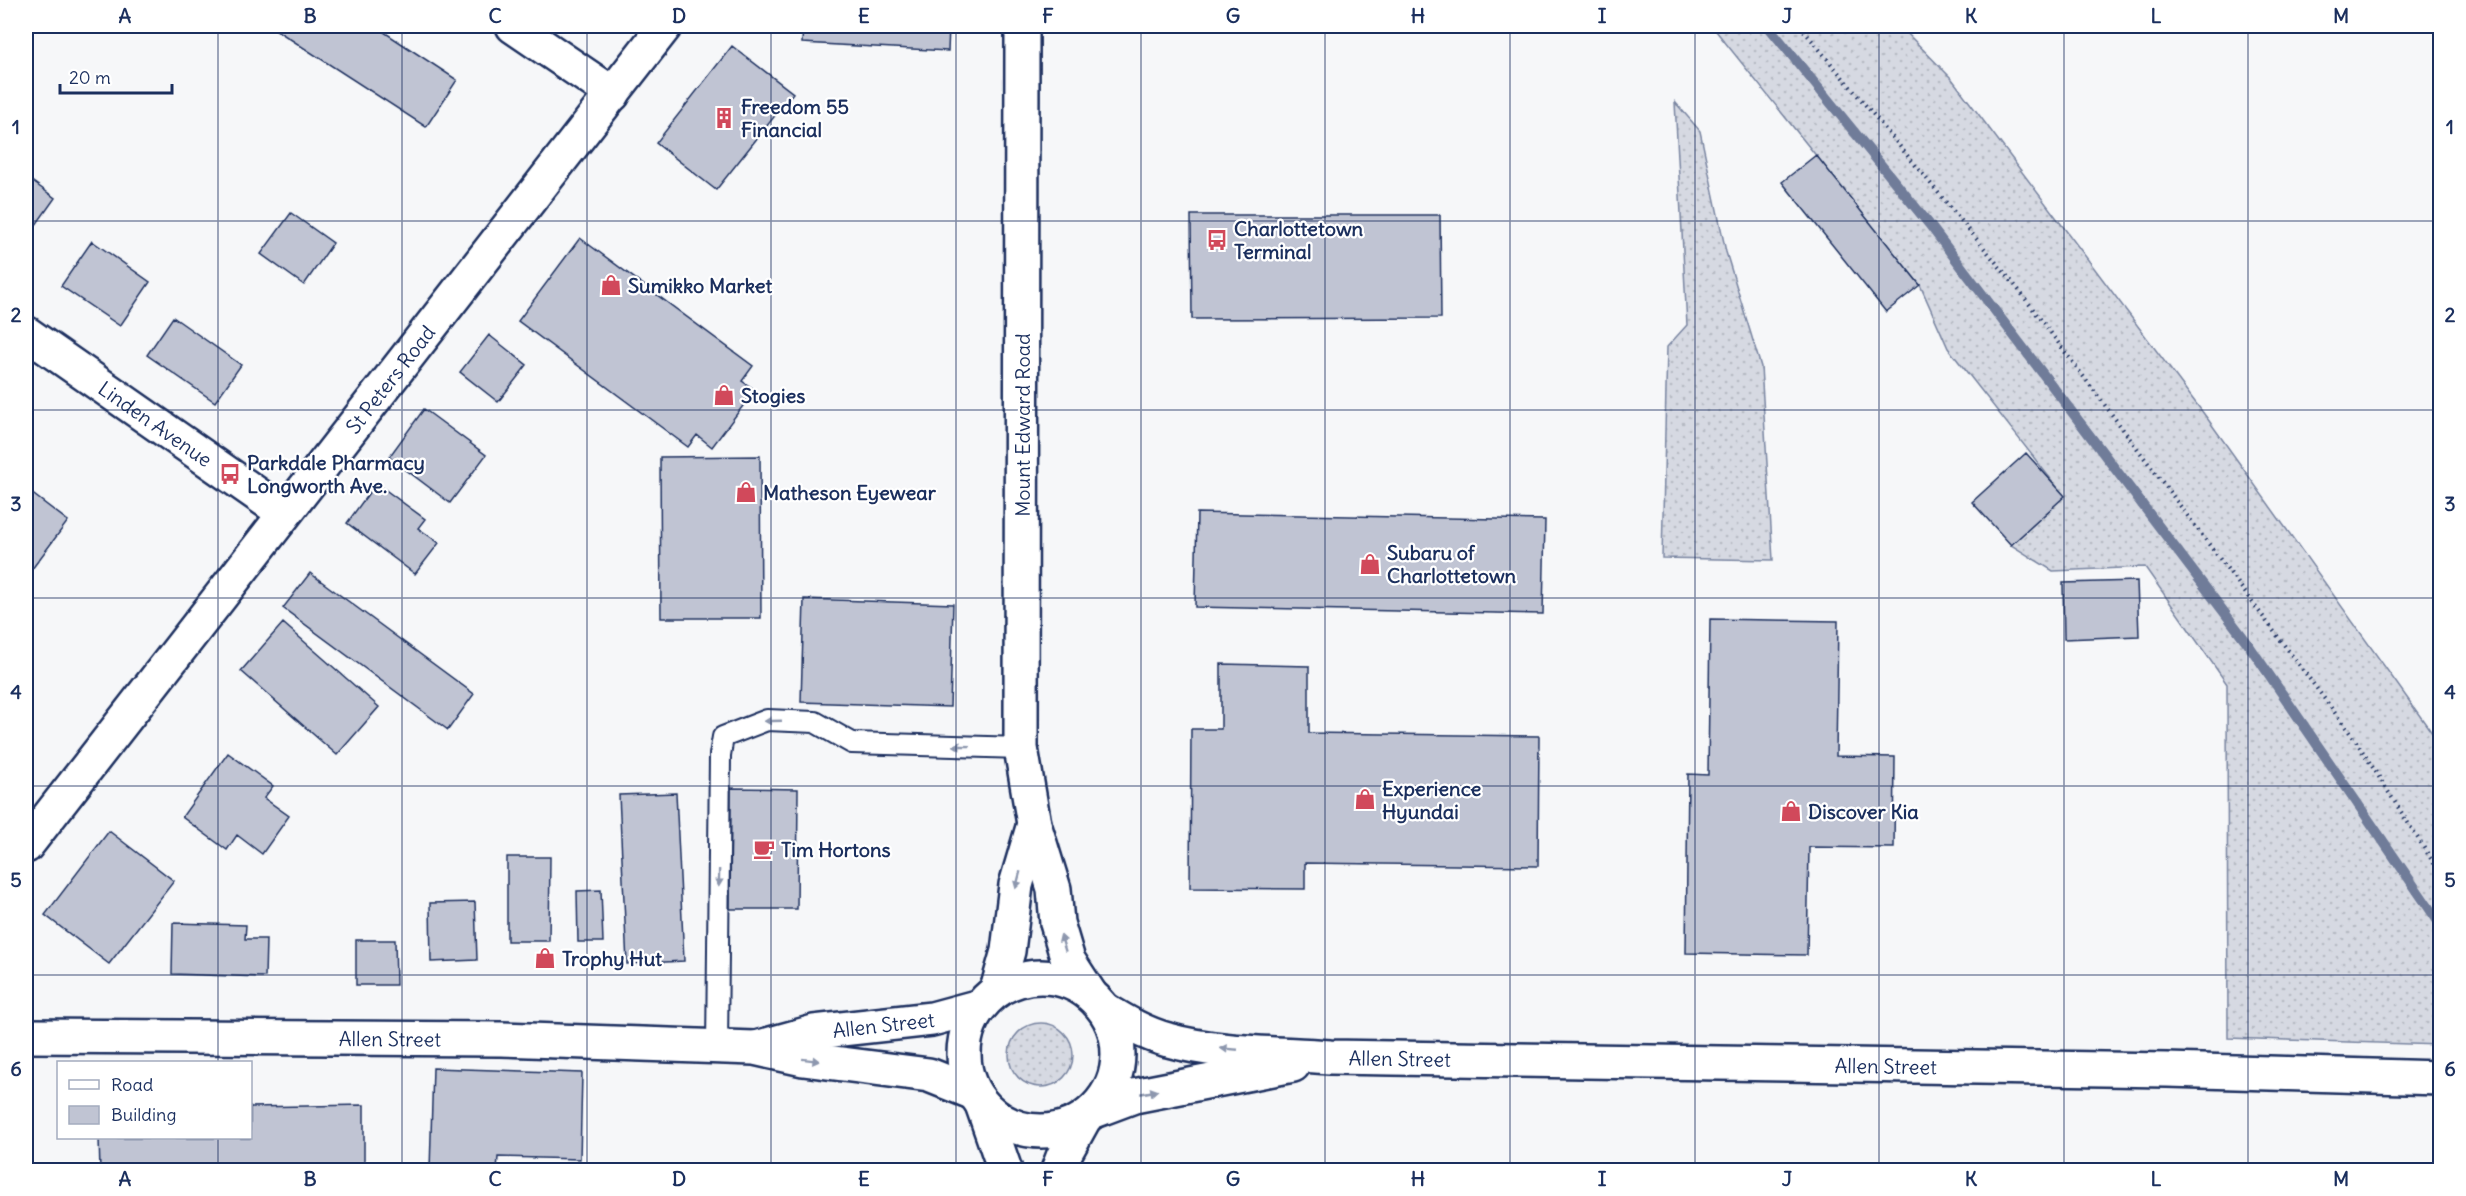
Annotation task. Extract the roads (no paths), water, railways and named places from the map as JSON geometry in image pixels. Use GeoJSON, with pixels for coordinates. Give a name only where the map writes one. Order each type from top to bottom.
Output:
{"type":"FeatureCollection","features":[{"type":"Feature","properties":{"kind":"street"},"geometry":{"type":"LineString","coordinates":[[513,26],[613,94]]}},
{"type":"Feature","properties":{"kind":"street","name":"St Peters Road"},"geometry":{"type":"LineString","coordinates":[[26,846],[665,26]]}},
{"type":"Feature","properties":{"kind":"street","name":"Mount Edward Road"},"geometry":{"type":"LineString","coordinates":[[1022,26],[1021,748],[1034,824],[1054,890],[1057,923],[1068,960],[1098,1002]]}},
{"type":"Feature","properties":{"kind":"street","name":"Linden Avenue"},"geometry":{"type":"LineString","coordinates":[[26,333],[284,513]]}},
{"type":"Feature","properties":{"kind":"street","name":"Mount Edward Road"},"geometry":{"type":"LineString","coordinates":[[988,998],[1008,951],[1016,885],[1034,824]]}},
{"type":"Feature","properties":{"kind":"street"},"geometry":{"type":"LineString","coordinates":[[1005,1170],[966,1072],[963,1049],[969,1026],[988,998],[1020,979],[1044,976],[1069,981],[1098,1002],[1115,1029],[1119,1051],[1117,1073],[1108,1094],[1089,1115],[1063,1157],[1058,1170]]}},
{"type":"Feature","properties":{"kind":"street","name":"Allen Street"},"geometry":{"type":"LineString","coordinates":[[754,1048],[792,1036],[932,1019],[988,998]]}},
{"type":"Feature","properties":{"kind":"street","name":"Allen Street"},"geometry":{"type":"LineString","coordinates":[[1098,1002],[1129,1025],[1168,1040],[1208,1047],[1330,1057],[2167,1070],[2440,1078]]}},
{"type":"Feature","properties":{"kind":"street","name":"Allen Street"},"geometry":{"type":"LineString","coordinates":[[26,1036],[501,1039],[754,1048],[802,1059],[929,1075],[978,1099]]}},
{"type":"Feature","properties":{"kind":"street","name":"Allen Street"},"geometry":{"type":"LineString","coordinates":[[1089,1115],[1134,1096],[1330,1057]]}},
{"type":"Feature","properties":{"kind":"street"},"geometry":{"type":"LineString","coordinates":[[978,1099],[999,1119],[1019,1129],[1042,1132],[1064,1128],[1089,1115]]}},
{"type":"Feature","properties":{"kind":"lane"},"geometry":{"type":"LineString","coordinates":[[717,1048],[720,755],[723,737],[767,720],[815,722],[852,743],[1021,748]]}},
{"type":"Feature","properties":{"kind":"waterway"},"geometry":{"type":"LineString","coordinates":[[1768,26],[1929,224],[2246,641],[2440,924]]}},
{"type":"Feature","properties":{"kind":"place","name":"Freedom 55 Financial"},"geometry":{"type":"Point","coordinates":[724,118]}},
{"type":"Feature","properties":{"kind":"place","name":"Charlottetown Terminal"},"geometry":{"type":"Point","coordinates":[1217,240]}},
{"type":"Feature","properties":{"kind":"place","name":"Sumikko Market"},"geometry":{"type":"Point","coordinates":[611,285]}},
{"type":"Feature","properties":{"kind":"place","name":"Stogies"},"geometry":{"type":"Point","coordinates":[724,395]}},
{"type":"Feature","properties":{"kind":"place","name":"Parkdale Pharmacy Longworth Ave."},"geometry":{"type":"Point","coordinates":[230,474]}},
{"type":"Feature","properties":{"kind":"place","name":"Matheson Eyewear"},"geometry":{"type":"Point","coordinates":[746,492]}},
{"type":"Feature","properties":{"kind":"place","name":"Subaru of Charlottetown"},"geometry":{"type":"Point","coordinates":[1370,564]}},
{"type":"Feature","properties":{"kind":"place","name":"Experience Hyundai"},"geometry":{"type":"Point","coordinates":[1365,799]}},
{"type":"Feature","properties":{"kind":"place","name":"Discover Kia"},"geometry":{"type":"Point","coordinates":[1791,811]}},
{"type":"Feature","properties":{"kind":"place","name":"Tim Hortons"},"geometry":{"type":"Point","coordinates":[764,849]}},
{"type":"Feature","properties":{"kind":"place","name":"Trophy Hut"},"geometry":{"type":"Point","coordinates":[545,958]}}]}
